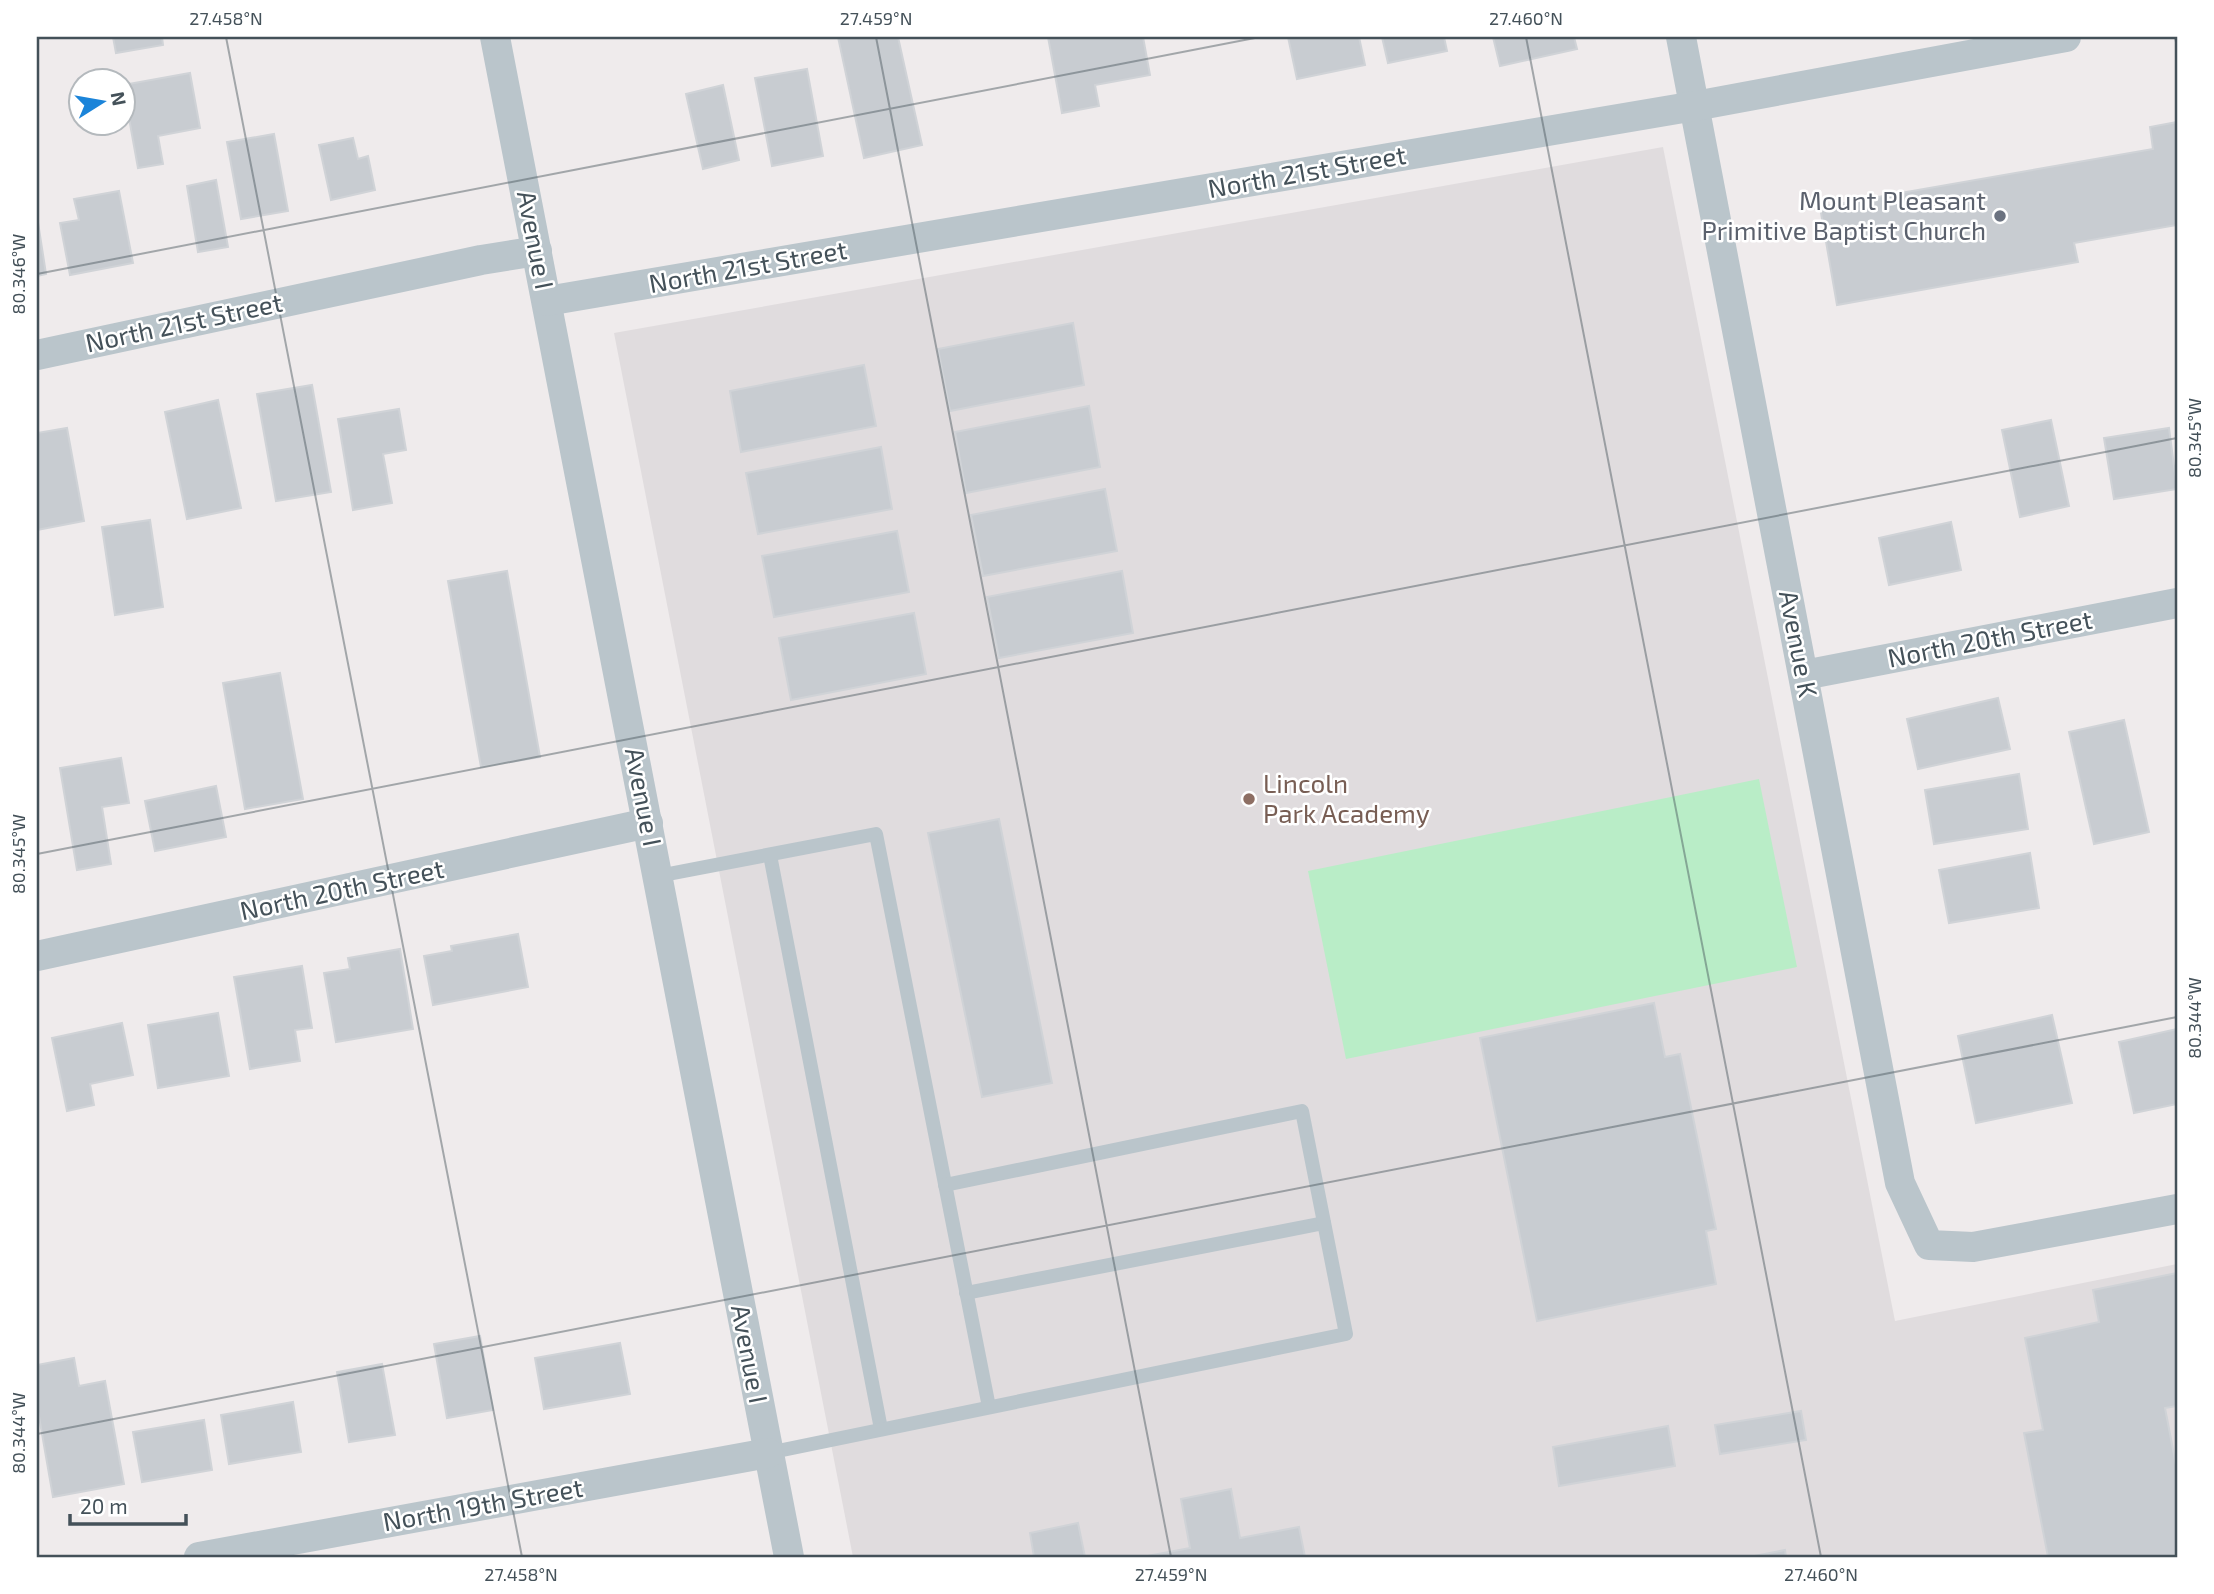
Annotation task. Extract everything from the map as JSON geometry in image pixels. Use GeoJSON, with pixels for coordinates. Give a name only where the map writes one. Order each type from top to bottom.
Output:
{"type":"FeatureCollection","features":[{"type":"Feature","properties":{"kind":"street","name":"Avenue I"},"geometry":{"type":"LineString","coordinates":[[495,37],[789,1557]]}},
{"type":"Feature","properties":{"kind":"street","name":"Avenue K"},"geometry":{"type":"LineString","coordinates":[[1681,37],[1900,1183],[1929,1245],[1973,1247],[2177,1209]]}},
{"type":"Feature","properties":{"kind":"street","name":"North 21st Street"},"geometry":{"type":"LineString","coordinates":[[547,301],[1695,106],[2066,37]]}},
{"type":"Feature","properties":{"kind":"street","name":"North 21st Street"},"geometry":{"type":"LineString","coordinates":[[37,355],[481,260],[537,251]]}},
{"type":"Feature","properties":{"kind":"street","name":"North 20th Street"},"geometry":{"type":"LineString","coordinates":[[1804,675],[2177,603]]}},
{"type":"Feature","properties":{"kind":"street","name":"North 20th Street"},"geometry":{"type":"LineString","coordinates":[[37,956],[648,823]]}},
{"type":"Feature","properties":{"kind":"street","name":"North 19th Street"},"geometry":{"type":"LineString","coordinates":[[199,1557],[768,1452]]}},
{"type":"Feature","properties":{"kind":"lane"},"geometry":{"type":"LineString","coordinates":[[658,876],[876,834],[989,1407]]}},
{"type":"Feature","properties":{"kind":"lane"},"geometry":{"type":"LineString","coordinates":[[770,855],[881,1429]]}},
{"type":"Feature","properties":{"kind":"lane"},"geometry":{"type":"LineString","coordinates":[[768,1452],[1346,1334],[1302,1111],[945,1185]]}},
{"type":"Feature","properties":{"kind":"lane"},"geometry":{"type":"LineString","coordinates":[[966,1293],[1324,1223]]}},
{"type":"Feature","properties":{"kind":"shaded area","name":"Lincoln Park Academy"},"geometry":{"type":"Polygon","coordinates":[[[1663,147],[1895,1321],[2177,1264],[2177,1557],[853,1557],[614,333],[1663,147]]]}},
{"type":"Feature","properties":{"kind":"green space"},"geometry":{"type":"Polygon","coordinates":[[[1759,779],[1797,967],[1346,1059],[1308,871],[1759,779]]]}},
{"type":"Feature","properties":{"kind":"building"},"geometry":{"type":"Polygon","coordinates":[[[113,37],[162,37],[163,45],[116,53],[113,37]]]}},
{"type":"Feature","properties":{"kind":"building"},"geometry":{"type":"Polygon","coordinates":[[[838,37],[898,37],[922,145],[864,158],[838,37]]]}},
{"type":"Feature","properties":{"kind":"building"},"geometry":{"type":"Polygon","coordinates":[[[1048,37],[1143,37],[1150,75],[1095,85],[1099,106],[1062,113],[1048,37]]]}},
{"type":"Feature","properties":{"kind":"building"},"geometry":{"type":"Polygon","coordinates":[[[1288,37],[1359,37],[1365,65],[1297,79],[1288,37]]]}},
{"type":"Feature","properties":{"kind":"building"},"geometry":{"type":"Polygon","coordinates":[[[1382,37],[1444,37],[1447,51],[1388,63],[1382,37]]]}},
{"type":"Feature","properties":{"kind":"building"},"geometry":{"type":"Polygon","coordinates":[[[1493,37],[1574,37],[1577,49],[1500,66],[1493,37]]]}},
{"type":"Feature","properties":{"kind":"building"},"geometry":{"type":"Polygon","coordinates":[[[807,69],[823,156],[772,166],[755,78],[807,69]]]}},
{"type":"Feature","properties":{"kind":"building"},"geometry":{"type":"Polygon","coordinates":[[[190,73],[200,128],[158,136],[163,164],[138,168],[132,136],[136,136],[136,83],[190,73]]]}},
{"type":"Feature","properties":{"kind":"building"},"geometry":{"type":"Polygon","coordinates":[[[723,85],[739,160],[703,169],[686,94],[723,85]]]}},
{"type":"Feature","properties":{"kind":"building","name":"Mount Pleasant Primitive Baptist Church"},"geometry":{"type":"Polygon","coordinates":[[[2177,122],[2177,225],[2074,243],[2078,262],[1837,305],[1820,207],[2153,149],[2150,127],[2177,122]]]}},
{"type":"Feature","properties":{"kind":"building"},"geometry":{"type":"Polygon","coordinates":[[[274,134],[288,211],[241,219],[227,142],[274,134]]]}},
{"type":"Feature","properties":{"kind":"building"},"geometry":{"type":"Polygon","coordinates":[[[353,138],[358,159],[368,156],[375,190],[331,200],[319,145],[353,138]]]}},
{"type":"Feature","properties":{"kind":"building"},"geometry":{"type":"Polygon","coordinates":[[[216,180],[228,247],[198,252],[187,186],[216,180]]]}},
{"type":"Feature","properties":{"kind":"building"},"geometry":{"type":"Polygon","coordinates":[[[119,191],[133,263],[70,275],[60,223],[79,220],[74,199],[119,191]]]}},
{"type":"Feature","properties":{"kind":"building"},"geometry":{"type":"Polygon","coordinates":[[[37,216],[46,274],[37,276],[37,216]]]}},
{"type":"Feature","properties":{"kind":"building"},"geometry":{"type":"Polygon","coordinates":[[[1073,323],[1084,385],[950,411],[938,349],[1073,323]]]}},
{"type":"Feature","properties":{"kind":"building"},"geometry":{"type":"Polygon","coordinates":[[[864,365],[876,426],[741,452],[730,391],[864,365]]]}},
{"type":"Feature","properties":{"kind":"building"},"geometry":{"type":"Polygon","coordinates":[[[312,385],[331,492],[276,501],[257,394],[312,385]]]}},
{"type":"Feature","properties":{"kind":"building"},"geometry":{"type":"Polygon","coordinates":[[[218,400],[241,508],[187,519],[165,412],[218,400]]]}},
{"type":"Feature","properties":{"kind":"building"},"geometry":{"type":"Polygon","coordinates":[[[1089,406],[1100,467],[966,493],[955,432],[1089,406]]]}},
{"type":"Feature","properties":{"kind":"building"},"geometry":{"type":"Polygon","coordinates":[[[399,409],[406,450],[383,454],[392,503],[353,510],[338,419],[399,409]]]}},
{"type":"Feature","properties":{"kind":"building"},"geometry":{"type":"Polygon","coordinates":[[[2051,420],[2069,506],[2020,517],[2002,430],[2051,420]]]}},
{"type":"Feature","properties":{"kind":"building"},"geometry":{"type":"Polygon","coordinates":[[[67,428],[84,521],[37,530],[37,433],[67,428]]]}},
{"type":"Feature","properties":{"kind":"building"},"geometry":{"type":"Polygon","coordinates":[[[2169,428],[2177,489],[2114,499],[2104,438],[2169,428]]]}},
{"type":"Feature","properties":{"kind":"building"},"geometry":{"type":"Polygon","coordinates":[[[881,447],[892,509],[758,534],[746,473],[881,447]]]}},
{"type":"Feature","properties":{"kind":"building"},"geometry":{"type":"Polygon","coordinates":[[[1105,489],[1117,551],[983,576],[971,515],[1105,489]]]}},
{"type":"Feature","properties":{"kind":"building"},"geometry":{"type":"Polygon","coordinates":[[[150,520],[163,607],[115,615],[102,527],[150,520]]]}},
{"type":"Feature","properties":{"kind":"building"},"geometry":{"type":"Polygon","coordinates":[[[1951,522],[1961,570],[1889,585],[1879,538],[1951,522]]]}},
{"type":"Feature","properties":{"kind":"building"},"geometry":{"type":"Polygon","coordinates":[[[897,531],[909,592],[774,617],[762,556],[897,531]]]}},
{"type":"Feature","properties":{"kind":"building"},"geometry":{"type":"Polygon","coordinates":[[[507,571],[540,757],[481,767],[448,581],[507,571]]]}},
{"type":"Feature","properties":{"kind":"building"},"geometry":{"type":"Polygon","coordinates":[[[1122,571],[1133,633],[999,658],[987,597],[1122,571]]]}},
{"type":"Feature","properties":{"kind":"building"},"geometry":{"type":"Polygon","coordinates":[[[914,613],[926,674],[791,700],[779,638],[914,613]]]}},
{"type":"Feature","properties":{"kind":"building"},"geometry":{"type":"Polygon","coordinates":[[[280,673],[303,799],[245,809],[223,683],[280,673]]]}},
{"type":"Feature","properties":{"kind":"building"},"geometry":{"type":"Polygon","coordinates":[[[1998,698],[2010,749],[1918,769],[1907,719],[1998,698]]]}},
{"type":"Feature","properties":{"kind":"building"},"geometry":{"type":"Polygon","coordinates":[[[2124,720],[2149,832],[2094,844],[2069,732],[2124,720]]]}},
{"type":"Feature","properties":{"kind":"building"},"geometry":{"type":"Polygon","coordinates":[[[121,758],[129,803],[102,807],[111,864],[77,870],[60,768],[121,758]]]}},
{"type":"Feature","properties":{"kind":"building"},"geometry":{"type":"Polygon","coordinates":[[[2019,774],[2028,829],[1934,844],[1925,790],[2019,774]]]}},
{"type":"Feature","properties":{"kind":"building"},"geometry":{"type":"Polygon","coordinates":[[[216,786],[226,837],[155,851],[145,801],[216,786]]]}},
{"type":"Feature","properties":{"kind":"building"},"geometry":{"type":"Polygon","coordinates":[[[999,819],[1052,1083],[982,1097],[928,833],[999,819]]]}},
{"type":"Feature","properties":{"kind":"building"},"geometry":{"type":"Polygon","coordinates":[[[2030,853],[2039,908],[1949,923],[1939,870],[2030,853]]]}},
{"type":"Feature","properties":{"kind":"building"},"geometry":{"type":"Polygon","coordinates":[[[518,934],[528,987],[433,1005],[424,956],[452,951],[451,946],[518,934]]]}},
{"type":"Feature","properties":{"kind":"building"},"geometry":{"type":"Polygon","coordinates":[[[400,949],[413,1029],[336,1042],[324,973],[350,969],[348,958],[400,949]]]}},
{"type":"Feature","properties":{"kind":"building"},"geometry":{"type":"Polygon","coordinates":[[[302,966],[312,1028],[295,1030],[300,1061],[250,1069],[234,977],[302,966]]]}},
{"type":"Feature","properties":{"kind":"building"},"geometry":{"type":"Polygon","coordinates":[[[1654,1003],[1665,1057],[1680,1054],[1716,1229],[1706,1231],[1716,1284],[1537,1321],[1480,1038],[1654,1003]]]}},
{"type":"Feature","properties":{"kind":"building"},"geometry":{"type":"Polygon","coordinates":[[[218,1013],[229,1076],[158,1088],[148,1025],[218,1013]]]}},
{"type":"Feature","properties":{"kind":"building"},"geometry":{"type":"Polygon","coordinates":[[[2052,1015],[2072,1103],[1976,1123],[1958,1036],[2052,1015]]]}},
{"type":"Feature","properties":{"kind":"building"},"geometry":{"type":"Polygon","coordinates":[[[122,1023],[133,1075],[90,1084],[94,1105],[67,1111],[52,1038],[122,1023]]]}},
{"type":"Feature","properties":{"kind":"building"},"geometry":{"type":"Polygon","coordinates":[[[2177,1029],[2177,1104],[2134,1113],[2119,1042],[2177,1029]]]}},
{"type":"Feature","properties":{"kind":"building"},"geometry":{"type":"Polygon","coordinates":[[[2177,1273],[2177,1406],[2165,1408],[2177,1470],[2177,1557],[2048,1557],[2024,1433],[2043,1430],[2025,1338],[2099,1322],[2093,1290],[2177,1273]]]}},
{"type":"Feature","properties":{"kind":"building"},"geometry":{"type":"Polygon","coordinates":[[[480,1336],[493,1410],[447,1418],[434,1344],[480,1336]]]}},
{"type":"Feature","properties":{"kind":"building"},"geometry":{"type":"Polygon","coordinates":[[[620,1343],[630,1394],[544,1409],[535,1358],[620,1343]]]}},
{"type":"Feature","properties":{"kind":"building"},"geometry":{"type":"Polygon","coordinates":[[[74,1358],[79,1386],[105,1381],[124,1484],[53,1497],[37,1405],[37,1365],[74,1358]]]}},
{"type":"Feature","properties":{"kind":"building"},"geometry":{"type":"Polygon","coordinates":[[[382,1364],[395,1435],[349,1442],[337,1372],[382,1364]]]}},
{"type":"Feature","properties":{"kind":"building"},"geometry":{"type":"Polygon","coordinates":[[[293,1402],[301,1452],[229,1464],[221,1415],[293,1402]]]}},
{"type":"Feature","properties":{"kind":"building"},"geometry":{"type":"Polygon","coordinates":[[[1801,1411],[1806,1440],[1720,1454],[1715,1425],[1801,1411]]]}},
{"type":"Feature","properties":{"kind":"building"},"geometry":{"type":"Polygon","coordinates":[[[204,1420],[212,1470],[142,1482],[133,1432],[204,1420]]]}},
{"type":"Feature","properties":{"kind":"building"},"geometry":{"type":"Polygon","coordinates":[[[1668,1426],[1675,1466],[1559,1486],[1553,1447],[1668,1426]]]}},
{"type":"Feature","properties":{"kind":"building"},"geometry":{"type":"Polygon","coordinates":[[[1231,1489],[1240,1538],[1299,1527],[1305,1557],[1142,1557],[1190,1548],[1181,1499],[1231,1489]]]}},
{"type":"Feature","properties":{"kind":"building"},"geometry":{"type":"Polygon","coordinates":[[[1078,1523],[1085,1557],[1034,1557],[1030,1533],[1078,1523]]]}},
{"type":"Feature","properties":{"kind":"building"},"geometry":{"type":"Polygon","coordinates":[[[1785,1550],[1786,1557],[1749,1557],[1785,1550]]]}},
{"type":"Feature","properties":{"kind":"place","name":"Mount Pleasant Primitive Baptist Church"},"geometry":{"type":"Point","coordinates":[2000,216]}},
{"type":"Feature","properties":{"kind":"place","name":"Lincoln Park Academy"},"geometry":{"type":"Point","coordinates":[1249,799]}}]}
